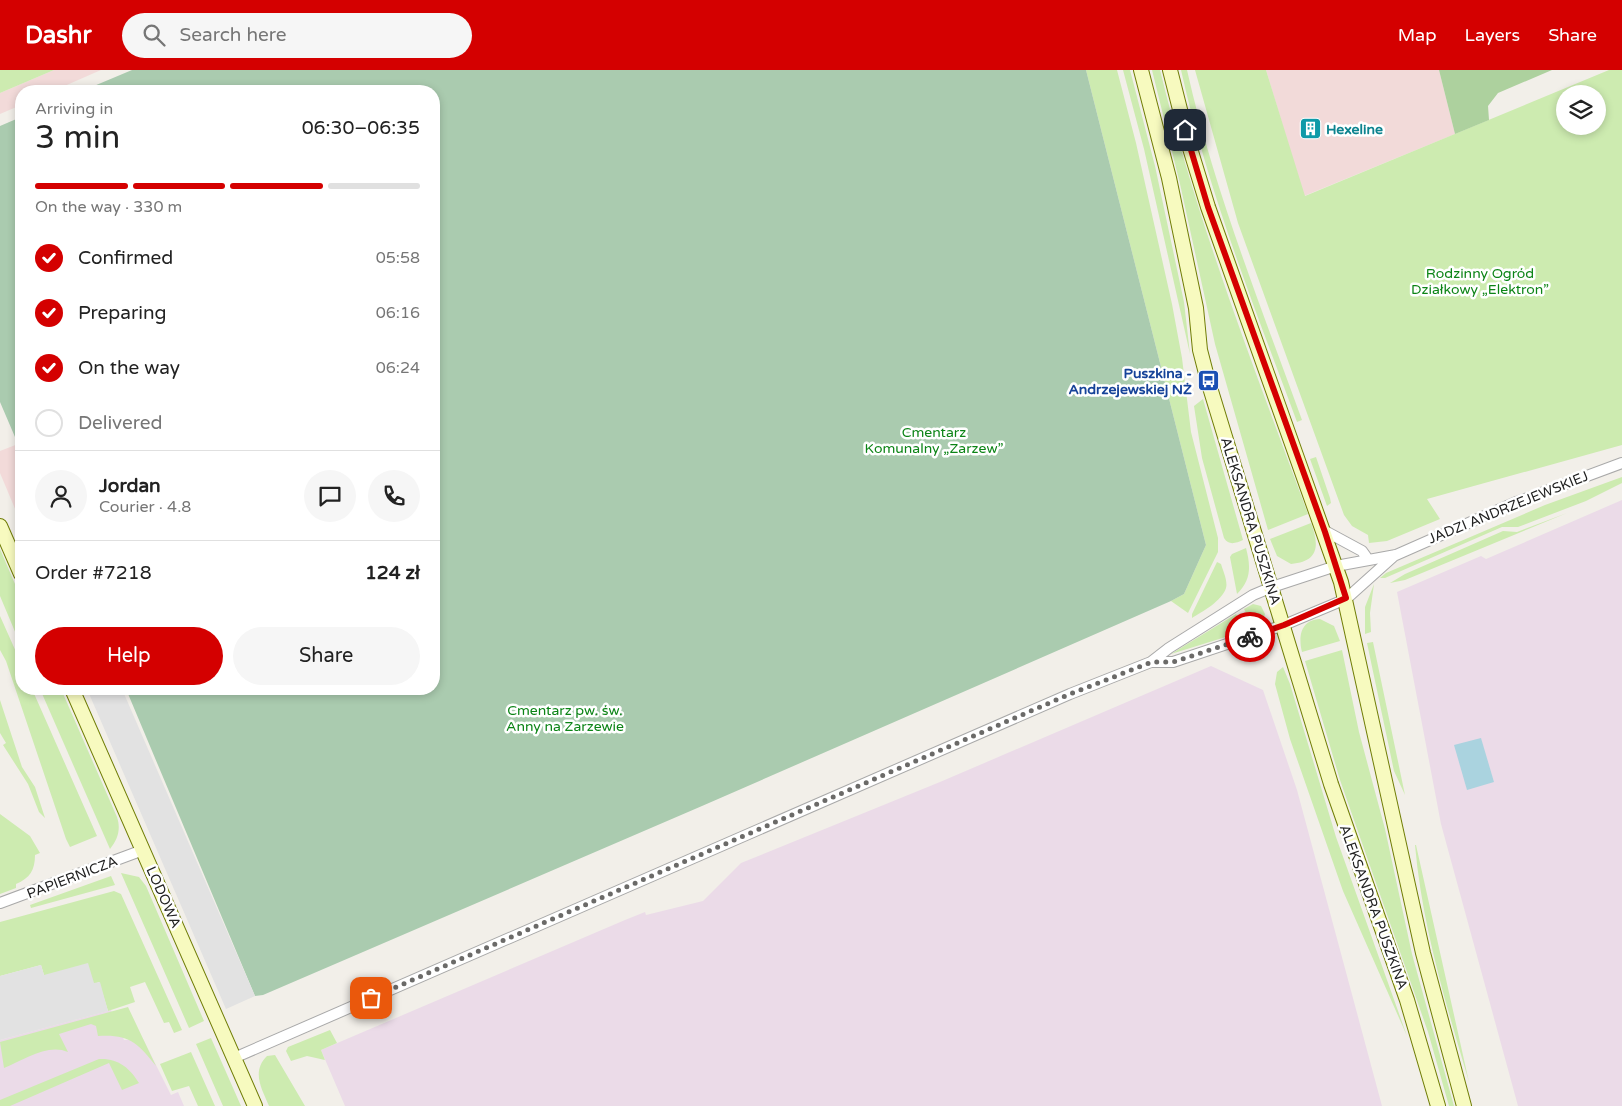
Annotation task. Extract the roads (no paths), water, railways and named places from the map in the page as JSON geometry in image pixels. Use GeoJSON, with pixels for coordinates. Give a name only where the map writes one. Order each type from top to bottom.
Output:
{"type":"FeatureCollection","features":[{"type":"Feature","properties":{"kind":"main road","name":"ALEKSANDRA PUSZKINA"},"geometry":{"type":"LineString","coordinates":[[1141,70],[1169,178],[1196,308],[1200,350],[1224,436],[1236,468],[1336,801],[1407,1000],[1438,1106]]}},
{"type":"Feature","properties":{"kind":"main road","name":"ALEKSANDRA PUSZKINA"},"geometry":{"type":"LineString","coordinates":[[1170,70],[1189,145],[1208,207],[1325,532],[1346,598],[1423,953],[1464,1106]]}},
{"type":"Feature","properties":{"kind":"main road"},"geometry":{"type":"LineString","coordinates":[[0,526],[15,560]]}},
{"type":"Feature","properties":{"kind":"main road","name":"LODOWA"},"geometry":{"type":"LineString","coordinates":[[75,695],[255,1106]]}},
{"type":"Feature","properties":{"kind":"street","name":"JADZI ANDRZEJEWSKIEJ"},"geometry":{"type":"LineString","coordinates":[[1152,662],[1173,662],[1284,625],[1346,598],[1396,555],[1522,500],[1622,463]]}},
{"type":"Feature","properties":{"kind":"street"},"geometry":{"type":"LineString","coordinates":[[1325,532],[1362,550],[1368,558]]}},
{"type":"Feature","properties":{"kind":"street","name":"JADZI ANDRZEJEWSKIEJ"},"geometry":{"type":"LineString","coordinates":[[234,1058],[1070,694],[1152,662],[1168,648],[1253,595],[1336,566],[1368,558],[1396,555]]}},
{"type":"Feature","properties":{"kind":"street","name":"PAPIERNICZA"},"geometry":{"type":"LineString","coordinates":[[0,903],[143,850]]}},
{"type":"Feature","properties":{"kind":"water"},"geometry":{"type":"Polygon","coordinates":[[[1481,738],[1494,782],[1467,790],[1454,745],[1481,738]]]}},
{"type":"Feature","properties":{"kind":"place","name":"Hexeline"},"geometry":{"type":"Point","coordinates":[1310,129]}},
{"type":"Feature","properties":{"kind":"place","name":"Puszkina - Andrzejewskiej NŻ"},"geometry":{"type":"Point","coordinates":[1208,381]}},
{"type":"Feature","properties":{"kind":"park label","name":"Rodzinny Ogród Działkowy „Elektron”"},"geometry":{"type":"Point","coordinates":[1480,282]}},
{"type":"Feature","properties":{"kind":"park label","name":"Cmentarz Komunalny „Zarzew”"},"geometry":{"type":"Point","coordinates":[934,440]}},
{"type":"Feature","properties":{"kind":"park label","name":"Cmentarz pw. św. Anny na Zarzewie"},"geometry":{"type":"Point","coordinates":[565,718]}}]}
